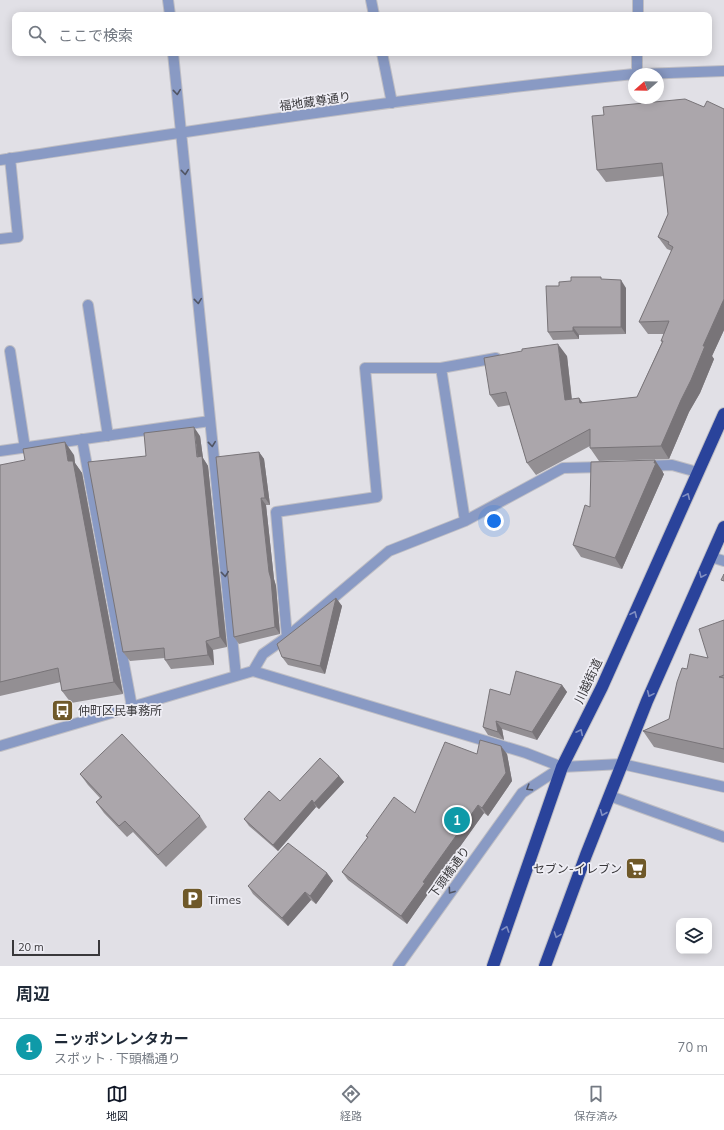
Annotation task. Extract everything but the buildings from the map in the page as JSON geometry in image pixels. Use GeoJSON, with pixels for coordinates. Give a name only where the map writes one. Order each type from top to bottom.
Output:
{"type":"FeatureCollection","features":[{"type":"Feature","properties":{"kind":"highway","name":"川越街道"},"geometry":{"type":"LineString","coordinates":[[493,966],[562,767],[602,687],[724,414]]}},
{"type":"Feature","properties":{"kind":"highway"},"geometry":{"type":"LineString","coordinates":[[545,966],[586,855],[647,701],[724,527]]}},
{"type":"Feature","properties":{"kind":"street"},"geometry":{"type":"LineString","coordinates":[[168,0],[170,12]]}},
{"type":"Feature","properties":{"kind":"street"},"geometry":{"type":"LineString","coordinates":[[371,0],[373,12]]}},
{"type":"Feature","properties":{"kind":"street"},"geometry":{"type":"LineString","coordinates":[[638,0],[638,12]]}},
{"type":"Feature","properties":{"kind":"street"},"geometry":{"type":"LineString","coordinates":[[173,56],[236,676]]}},
{"type":"Feature","properties":{"kind":"street"},"geometry":{"type":"LineString","coordinates":[[383,56],[392,104]]}},
{"type":"Feature","properties":{"kind":"street"},"geometry":{"type":"LineString","coordinates":[[637,56],[637,68]]}},
{"type":"Feature","properties":{"kind":"street"},"geometry":{"type":"LineString","coordinates":[[664,73],[724,71]]}},
{"type":"Feature","properties":{"kind":"street","name":"福地蔵尊通り"},"geometry":{"type":"LineString","coordinates":[[0,160],[392,104],[573,80],[628,75]]}},
{"type":"Feature","properties":{"kind":"street"},"geometry":{"type":"LineString","coordinates":[[0,239],[18,237],[10,158]]}},
{"type":"Feature","properties":{"kind":"street"},"geometry":{"type":"LineString","coordinates":[[88,305],[108,436]]}},
{"type":"Feature","properties":{"kind":"street"},"geometry":{"type":"LineString","coordinates":[[10,351],[25,448]]}},
{"type":"Feature","properties":{"kind":"street"},"geometry":{"type":"LineString","coordinates":[[287,636],[276,512],[377,497],[366,368],[441,368],[507,356]]}},
{"type":"Feature","properties":{"kind":"street"},"geometry":{"type":"LineString","coordinates":[[441,368],[465,521]]}},
{"type":"Feature","properties":{"kind":"street"},"geometry":{"type":"LineString","coordinates":[[0,451],[210,421]]}},
{"type":"Feature","properties":{"kind":"street"},"geometry":{"type":"LineString","coordinates":[[82,440],[132,707]]}},
{"type":"Feature","properties":{"kind":"street"},"geometry":{"type":"LineString","coordinates":[[633,466],[672,465],[697,472]]}},
{"type":"Feature","properties":{"kind":"street"},"geometry":{"type":"LineString","coordinates":[[253,671],[263,654],[389,552],[465,521],[563,468],[610,467]]}},
{"type":"Feature","properties":{"kind":"street"},"geometry":{"type":"LineString","coordinates":[[710,557],[724,561]]}},
{"type":"Feature","properties":{"kind":"street"},"geometry":{"type":"LineString","coordinates":[[0,746],[253,671],[526,753],[562,767],[622,764],[724,787]]}},
{"type":"Feature","properties":{"kind":"street","name":"下頭橋通り"},"geometry":{"type":"LineString","coordinates":[[398,966],[522,793],[562,767]]}},
{"type":"Feature","properties":{"kind":"street"},"geometry":{"type":"LineString","coordinates":[[610,796],[724,837]]}},
{"type":"Feature","properties":{"kind":"place","name":"仲町区民事務所"},"geometry":{"type":"Point","coordinates":[62,710]}},
{"type":"Feature","properties":{"kind":"place","name":"ニッポンレンタカー"},"geometry":{"type":"Point","coordinates":[457,820]}},
{"type":"Feature","properties":{"kind":"place","name":"セブン-イレブン"},"geometry":{"type":"Point","coordinates":[637,868]}},
{"type":"Feature","properties":{"kind":"place","name":"Times"},"geometry":{"type":"Point","coordinates":[192,899]}}]}
